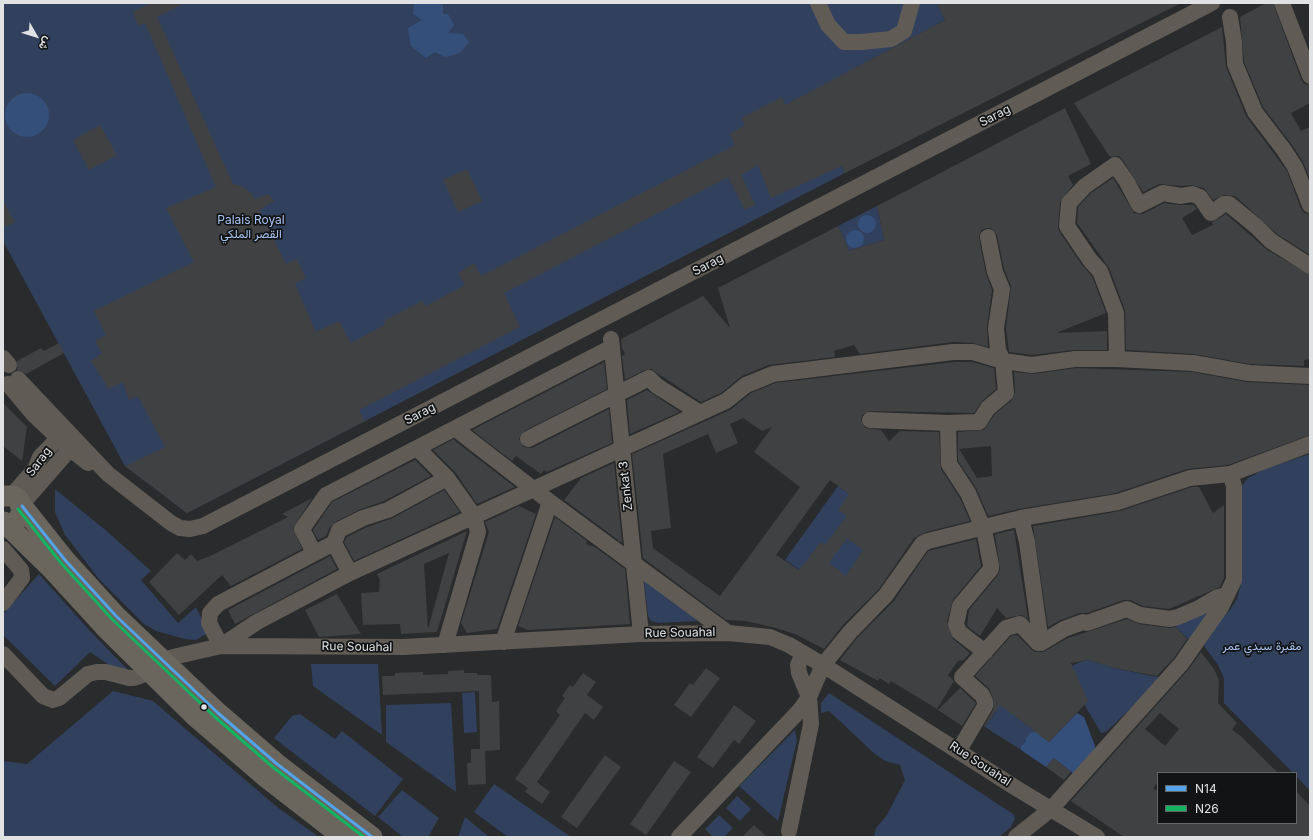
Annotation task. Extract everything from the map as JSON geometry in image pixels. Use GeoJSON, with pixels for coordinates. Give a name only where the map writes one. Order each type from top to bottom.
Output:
{"type":"FeatureCollection","features":[{"type":"Feature","properties":{"kind":"main road"},"geometry":{"type":"LineString","coordinates":[[4,522],[9,523],[18,519],[22,511],[12,497]]}},
{"type":"Feature","properties":{"kind":"main road"},"geometry":{"type":"LineString","coordinates":[[12,497],[64,560],[116,616],[195,716],[255,768],[343,837]]}},
{"type":"Feature","properties":{"kind":"main road"},"geometry":{"type":"LineString","coordinates":[[4,522],[51,568],[105,627],[218,713],[278,764],[372,837]]}},
{"type":"Feature","properties":{"kind":"street"},"geometry":{"type":"LineString","coordinates":[[818,3],[828,25],[844,42],[891,39],[904,31],[912,3]]}},
{"type":"Feature","properties":{"kind":"street","name":"Sarag"},"geometry":{"type":"LineString","coordinates":[[108,474],[171,523],[180,528],[190,529],[203,526],[1212,3]]}},
{"type":"Feature","properties":{"kind":"street"},"geometry":{"type":"LineString","coordinates":[[1282,3],[1310,76]]}},
{"type":"Feature","properties":{"kind":"street"},"geometry":{"type":"LineString","coordinates":[[1230,17],[1234,42],[1234,64],[1255,112],[1284,150],[1295,168],[1310,205]]}},
{"type":"Feature","properties":{"kind":"street"},"geometry":{"type":"LineString","coordinates":[[1118,358],[1116,314],[1100,271],[1090,260],[1068,226],[1069,203],[1085,186],[1115,165],[1127,182],[1139,205],[1163,193],[1181,196],[1192,194],[1200,197],[1211,213],[1224,204],[1229,204],[1257,227],[1271,241],[1310,266]]}},
{"type":"Feature","properties":{"kind":"street"},"geometry":{"type":"LineString","coordinates":[[870,420],[948,423],[979,422],[988,408],[1006,393],[1003,361],[998,350],[996,328],[1002,289],[995,272],[988,237]]}},
{"type":"Feature","properties":{"kind":"street","name":"Zenkat 3"},"geometry":{"type":"LineString","coordinates":[[458,427],[612,343],[641,634]]}},
{"type":"Feature","properties":{"kind":"street"},"geometry":{"type":"LineString","coordinates":[[3,654],[43,696],[54,700],[59,698],[88,674],[106,672],[129,678],[157,667],[173,657],[214,648],[257,622],[350,573],[726,401],[746,385],[773,374],[953,352],[973,352],[1003,361],[1032,365],[1075,359],[1118,358],[1193,363],[1249,373],[1310,376]]}},
{"type":"Feature","properties":{"kind":"street"},"geometry":{"type":"LineString","coordinates":[[528,439],[649,378],[658,386],[700,413]]}},
{"type":"Feature","properties":{"kind":"street"},"geometry":{"type":"LineString","coordinates":[[40,456],[40,435],[33,414],[13,381],[62,434],[108,474]]}},
{"type":"Feature","properties":{"kind":"street"},"geometry":{"type":"LineString","coordinates":[[33,414],[62,434]]}},
{"type":"Feature","properties":{"kind":"street"},"geometry":{"type":"LineString","coordinates":[[948,423],[949,464],[968,493],[982,527],[990,569],[960,606],[956,624],[959,632],[985,652]]}},
{"type":"Feature","properties":{"kind":"street"},"geometry":{"type":"LineString","coordinates":[[314,553],[302,529],[326,495],[458,427],[461,433],[550,502],[728,633]]}},
{"type":"Feature","properties":{"kind":"street","name":"Sarag"},"geometry":{"type":"LineString","coordinates":[[12,497],[35,470],[40,456],[62,434]]}},
{"type":"Feature","properties":{"kind":"street"},"geometry":{"type":"LineString","coordinates":[[678,837],[800,710],[809,696],[823,665],[850,632],[886,595],[922,544],[928,541],[1021,518],[1118,502],[1190,478],[1230,474],[1310,444]]}},
{"type":"Feature","properties":{"kind":"street"},"geometry":{"type":"LineString","coordinates":[[74,445],[89,463],[108,474]]}},
{"type":"Feature","properties":{"kind":"street","name":"Sarag"},"geometry":{"type":"LineString","coordinates":[[12,497],[52,470],[74,445]]}},
{"type":"Feature","properties":{"kind":"street"},"geometry":{"type":"LineString","coordinates":[[418,448],[447,478],[474,516],[478,532],[445,645]]}},
{"type":"Feature","properties":{"kind":"street"},"geometry":{"type":"LineString","coordinates":[[52,470],[67,465],[89,463]]}},
{"type":"Feature","properties":{"kind":"street"},"geometry":{"type":"LineString","coordinates":[[1016,837],[1051,809],[1181,664],[1222,607],[1234,580],[1234,486],[1230,474]]}},
{"type":"Feature","properties":{"kind":"street"},"geometry":{"type":"LineString","coordinates":[[214,648],[209,623],[210,613],[218,604],[334,543],[339,530],[363,518],[388,510],[447,478]]}},
{"type":"Feature","properties":{"kind":"street"},"geometry":{"type":"LineString","coordinates":[[503,642],[550,502]]}},
{"type":"Feature","properties":{"kind":"street"},"geometry":{"type":"LineString","coordinates":[[1021,518],[1027,542],[1040,643]]}},
{"type":"Feature","properties":{"kind":"street"},"geometry":{"type":"LineString","coordinates":[[334,543],[350,573]]}},
{"type":"Feature","properties":{"kind":"street"},"geometry":{"type":"LineString","coordinates":[[3,549],[21,570],[22,578],[3,603]]}},
{"type":"Feature","properties":{"kind":"street"},"geometry":{"type":"LineString","coordinates":[[1040,643],[1064,629],[1083,622],[1087,623],[1127,609],[1140,615],[1170,618],[1178,617],[1199,608],[1218,597],[1227,595]]}},
{"type":"Feature","properties":{"kind":"street"},"geometry":{"type":"LineString","coordinates":[[959,750],[985,706],[985,701],[982,695],[962,677],[1006,628],[1020,624],[1038,643],[1040,643]]}},
{"type":"Feature","properties":{"kind":"street","name":"Rue Souahal"},"geometry":{"type":"LineString","coordinates":[[214,648],[404,648],[641,634],[728,633],[770,637],[790,645],[823,665],[1097,837]]}},
{"type":"Feature","properties":{"kind":"street"},"geometry":{"type":"LineString","coordinates":[[789,831],[809,739],[811,709],[809,696],[799,673],[798,665],[803,653]]}},
{"type":"Feature","properties":{"kind":"green space","name":"Palais Royal القصر الملكي"},"geometry":{"type":"Polygon","coordinates":[[[3,3],[937,3],[945,20],[809,93],[845,173],[187,513],[125,466],[3,241],[3,3]]]}},
{"type":"Feature","properties":{"kind":"green space"},"geometry":{"type":"Polygon","coordinates":[[[877,206],[884,240],[849,251],[838,226],[877,206]]]}},
{"type":"Feature","properties":{"kind":"green space","name":"مقبرة سيدي عمر"},"geometry":{"type":"Polygon","coordinates":[[[1310,454],[1310,791],[1297,777],[1297,772],[1292,772],[1224,703],[1224,678],[1218,665],[1204,646],[1219,620],[1230,610],[1237,599],[1241,584],[1240,489],[1247,479],[1264,469],[1310,454]]]}},
{"type":"Feature","properties":{"kind":"green space"},"geometry":{"type":"Polygon","coordinates":[[[838,486],[883,519],[835,594],[785,560],[838,486]]]}},
{"type":"Feature","properties":{"kind":"green space"},"geometry":{"type":"Polygon","coordinates":[[[55,489],[109,533],[151,571],[141,580],[178,623],[196,607],[208,633],[196,640],[185,639],[156,631],[144,624],[99,579],[65,535],[55,512],[55,489]]]}},
{"type":"Feature","properties":{"kind":"green space"},"geometry":{"type":"Polygon","coordinates":[[[39,574],[91,632],[129,671],[111,666],[90,652],[55,686],[3,635],[3,614],[39,574]]]}},
{"type":"Feature","properties":{"kind":"green space"},"geometry":{"type":"Polygon","coordinates":[[[644,580],[698,621],[658,623],[651,621],[648,616],[644,580]]]}},
{"type":"Feature","properties":{"kind":"green space"},"geometry":{"type":"Polygon","coordinates":[[[1212,605],[1191,642],[1171,622],[1212,605]]]}},
{"type":"Feature","properties":{"kind":"green space"},"geometry":{"type":"Polygon","coordinates":[[[1089,660],[1114,668],[1162,678],[1106,732],[1101,733],[1084,704],[1072,666],[1089,660]]]}},
{"type":"Feature","properties":{"kind":"green space"},"geometry":{"type":"Polygon","coordinates":[[[311,664],[378,664],[382,735],[313,686],[311,664]]]}},
{"type":"Feature","properties":{"kind":"green space"},"geometry":{"type":"Polygon","coordinates":[[[113,691],[153,701],[277,807],[319,837],[3,837],[3,761],[27,764],[113,691]]]}},
{"type":"Feature","properties":{"kind":"green space"},"geometry":{"type":"Polygon","coordinates":[[[475,692],[477,732],[464,733],[462,693],[475,692]]]}},
{"type":"Feature","properties":{"kind":"green space"},"geometry":{"type":"Polygon","coordinates":[[[829,693],[1013,814],[1015,818],[1011,827],[999,837],[874,837],[876,828],[887,815],[905,780],[900,765],[885,761],[875,754],[829,711],[821,713],[821,703],[829,693]]]}},
{"type":"Feature","properties":{"kind":"green space"},"geometry":{"type":"Polygon","coordinates":[[[994,700],[1036,732],[1030,734],[1026,738],[1021,750],[985,727],[997,710],[991,705],[994,700]]]}},
{"type":"Feature","properties":{"kind":"green space"},"geometry":{"type":"Polygon","coordinates":[[[451,703],[456,792],[386,742],[386,705],[451,703]]]}},
{"type":"Feature","properties":{"kind":"green space"},"geometry":{"type":"Polygon","coordinates":[[[300,714],[335,739],[342,731],[403,779],[375,816],[274,738],[292,716],[300,714]]]}},
{"type":"Feature","properties":{"kind":"green space"},"geometry":{"type":"Polygon","coordinates":[[[795,730],[797,740],[778,821],[739,786],[795,730]]]}},
{"type":"Feature","properties":{"kind":"green space"},"geometry":{"type":"Polygon","coordinates":[[[494,784],[571,837],[508,837],[474,812],[494,784]]]}},
{"type":"Feature","properties":{"kind":"green space"},"geometry":{"type":"Polygon","coordinates":[[[402,790],[439,818],[428,837],[403,837],[378,817],[402,790]]]}},
{"type":"Feature","properties":{"kind":"green space"},"geometry":{"type":"Polygon","coordinates":[[[737,796],[751,809],[740,821],[726,808],[737,796]]]}},
{"type":"Feature","properties":{"kind":"green space"},"geometry":{"type":"Polygon","coordinates":[[[719,815],[733,828],[724,837],[713,837],[705,829],[719,815]]]}},
{"type":"Feature","properties":{"kind":"green space"},"geometry":{"type":"Polygon","coordinates":[[[465,817],[489,837],[458,837],[465,817]]]}},
{"type":"Feature","properties":{"kind":"shaded area"},"geometry":{"type":"Polygon","coordinates":[[[414,3],[441,3],[443,5],[443,14],[448,14],[454,25],[448,33],[463,34],[469,42],[460,53],[445,57],[435,52],[426,58],[411,46],[408,28],[422,20],[413,14],[414,3]]]}},
{"type":"Feature","properties":{"kind":"shaded area"},"geometry":{"type":"Polygon","coordinates":[[[23,93],[31,93],[36,94],[43,99],[48,106],[48,124],[43,131],[36,136],[23,137],[15,134],[8,127],[5,119],[5,111],[8,103],[15,96],[23,93]]]}},
{"type":"Feature","properties":{"kind":"shaded area"},"geometry":{"type":"Polygon","coordinates":[[[867,215],[873,218],[876,224],[873,230],[867,233],[861,230],[858,224],[861,218],[867,215]]]}},
{"type":"Feature","properties":{"kind":"shaded area"},"geometry":{"type":"Polygon","coordinates":[[[855,230],[861,233],[864,239],[861,245],[855,248],[849,245],[846,239],[849,233],[855,230]]]}},
{"type":"Feature","properties":{"kind":"shaded area"},"geometry":{"type":"Polygon","coordinates":[[[1077,713],[1084,717],[1095,746],[1094,753],[1075,775],[1054,758],[1046,767],[1021,750],[1021,746],[1026,741],[1026,738],[1030,733],[1036,732],[1049,742],[1077,713]]]}},
{"type":"Feature","properties":{"kind":"building"},"geometry":{"type":"Polygon","coordinates":[[[151,3],[185,3],[157,17],[233,184],[242,186],[251,193],[255,199],[269,194],[274,201],[259,210],[286,264],[297,259],[306,278],[295,284],[316,332],[339,321],[351,343],[384,325],[385,320],[422,301],[426,306],[465,285],[458,273],[474,263],[481,276],[735,145],[730,134],[745,125],[741,118],[782,97],[785,105],[945,20],[937,3],[1181,3],[845,173],[842,166],[771,198],[758,165],[741,175],[755,205],[745,210],[728,177],[504,293],[520,327],[359,410],[365,421],[187,513],[125,466],[165,447],[138,396],[129,400],[123,382],[109,389],[91,361],[102,353],[95,341],[106,335],[94,311],[194,262],[166,208],[216,187],[145,23],[138,26],[133,12],[151,3]]]}},
{"type":"Feature","properties":{"kind":"building"},"geometry":{"type":"Polygon","coordinates":[[[1266,3],[1273,3],[1301,79],[1304,84],[1310,85],[1310,103],[1291,113],[1301,131],[1310,127],[1310,179],[1303,162],[1292,145],[1263,107],[1244,62],[1240,17],[1266,3]]]}},
{"type":"Feature","properties":{"kind":"building"},"geometry":{"type":"Polygon","coordinates":[[[1222,27],[1226,67],[1246,116],[1287,171],[1301,209],[1304,213],[1310,214],[1310,255],[1277,234],[1235,196],[1224,195],[1213,200],[1204,188],[1191,185],[1181,186],[1159,184],[1143,192],[1122,159],[1119,156],[1110,157],[1074,103],[1222,27]]]}},
{"type":"Feature","properties":{"kind":"building"},"geometry":{"type":"Polygon","coordinates":[[[1065,108],[1091,164],[1068,176],[1073,185],[1060,202],[1059,231],[1082,265],[1092,276],[1106,313],[1056,333],[1107,331],[1107,350],[1074,350],[1032,355],[1009,352],[1006,328],[1011,286],[1004,269],[997,235],[991,228],[987,228],[981,230],[979,238],[986,274],[992,290],[987,327],[988,347],[973,343],[953,342],[860,354],[854,345],[834,351],[835,357],[769,365],[742,376],[721,393],[701,402],[651,369],[645,370],[625,380],[622,356],[625,354],[622,348],[621,339],[703,296],[730,328],[718,288],[838,226],[849,251],[884,240],[877,206],[1065,108]]]}},
{"type":"Feature","properties":{"kind":"building"},"geometry":{"type":"Polygon","coordinates":[[[100,125],[117,155],[89,170],[73,140],[100,125]]]}},
{"type":"Feature","properties":{"kind":"building"},"geometry":{"type":"Polygon","coordinates":[[[467,169],[482,201],[458,212],[443,180],[467,169]]]}},
{"type":"Feature","properties":{"kind":"building"},"geometry":{"type":"Polygon","coordinates":[[[1113,178],[1134,213],[1143,214],[1164,203],[1194,205],[1197,209],[1182,218],[1192,235],[1213,225],[1212,222],[1226,214],[1266,249],[1310,275],[1310,359],[1304,360],[1304,366],[1250,364],[1194,354],[1126,350],[1125,310],[1109,268],[1077,223],[1078,207],[1091,193],[1113,178]]]}},
{"type":"Feature","properties":{"kind":"building"},"geometry":{"type":"Polygon","coordinates":[[[3,201],[15,222],[3,228],[3,201]]]}},
{"type":"Feature","properties":{"kind":"building"},"geometry":{"type":"Polygon","coordinates":[[[59,343],[64,353],[26,374],[17,370],[17,361],[41,348],[44,351],[59,343]]]}},
{"type":"Feature","properties":{"kind":"building"},"geometry":{"type":"Polygon","coordinates":[[[604,362],[607,389],[524,431],[519,439],[523,447],[532,448],[609,409],[612,443],[547,472],[544,470],[541,474],[516,456],[512,461],[472,430],[604,362]]]}},
{"type":"Feature","properties":{"kind":"building"},"geometry":{"type":"Polygon","coordinates":[[[954,362],[972,362],[994,368],[996,389],[982,401],[974,413],[870,411],[862,415],[861,420],[865,428],[881,430],[889,441],[900,431],[939,432],[941,469],[960,498],[970,521],[926,532],[914,538],[879,589],[843,625],[824,649],[795,634],[776,628],[746,621],[726,620],[643,558],[632,454],[730,410],[751,393],[775,383],[954,362]],[[743,418],[730,424],[738,443],[716,453],[708,434],[663,454],[671,528],[651,531],[653,548],[720,596],[800,487],[754,452],[772,427],[762,431],[743,418]],[[830,480],[776,555],[799,570],[821,542],[825,545],[847,516],[838,510],[849,494],[830,480]],[[847,538],[829,563],[846,576],[863,550],[847,538]]]}},
{"type":"Feature","properties":{"kind":"building"},"geometry":{"type":"Polygon","coordinates":[[[1076,368],[1192,372],[1247,382],[1310,385],[1310,435],[1228,465],[1187,469],[1116,493],[1019,509],[988,516],[976,488],[958,461],[958,432],[984,430],[995,414],[1012,400],[1015,392],[1014,372],[1033,374],[1076,368]],[[991,446],[959,449],[977,478],[992,476],[991,446]]]}},
{"type":"Feature","properties":{"kind":"building"},"geometry":{"type":"Polygon","coordinates":[[[647,390],[680,412],[630,434],[627,400],[647,390]]]}},
{"type":"Feature","properties":{"kind":"building"},"geometry":{"type":"Polygon","coordinates":[[[3,403],[27,427],[22,461],[3,446],[3,403]]]}},
{"type":"Feature","properties":{"kind":"building"},"geometry":{"type":"Polygon","coordinates":[[[454,439],[515,487],[477,504],[455,472],[433,450],[454,439]]]}},
{"type":"Feature","properties":{"kind":"building"},"geometry":{"type":"Polygon","coordinates":[[[415,460],[431,476],[384,501],[359,510],[335,522],[330,527],[326,536],[318,540],[313,530],[332,502],[415,460]]]}},
{"type":"Feature","properties":{"kind":"building"},"geometry":{"type":"Polygon","coordinates":[[[614,463],[622,543],[564,500],[581,478],[614,463]]]}},
{"type":"Feature","properties":{"kind":"building"},"geometry":{"type":"Polygon","coordinates":[[[1192,487],[1199,487],[1213,513],[1224,505],[1224,578],[1220,587],[1169,609],[1143,606],[1131,600],[1124,600],[1087,613],[1080,613],[1061,620],[1048,627],[1033,526],[1120,511],[1192,487]]]}},
{"type":"Feature","properties":{"kind":"building"},"geometry":{"type":"Polygon","coordinates":[[[444,490],[460,512],[354,561],[344,542],[347,537],[367,527],[393,518],[444,490]]]}},
{"type":"Feature","properties":{"kind":"building"},"geometry":{"type":"Polygon","coordinates":[[[312,498],[293,528],[302,549],[231,586],[222,575],[179,615],[149,582],[177,553],[185,560],[191,554],[197,561],[208,557],[288,517],[282,514],[312,498]]]}},
{"type":"Feature","properties":{"kind":"building"},"geometry":{"type":"Polygon","coordinates":[[[519,506],[536,514],[497,629],[467,633],[461,623],[489,532],[485,522],[519,506]]]}},
{"type":"Feature","properties":{"kind":"building"},"geometry":{"type":"Polygon","coordinates":[[[555,517],[587,541],[586,544],[595,547],[625,569],[630,624],[528,630],[518,626],[555,517]]]}},
{"type":"Feature","properties":{"kind":"building"},"geometry":{"type":"Polygon","coordinates":[[[1014,530],[1028,619],[1022,615],[1006,618],[997,608],[980,636],[967,626],[969,610],[998,575],[1000,570],[995,534],[1014,530]]]}},
{"type":"Feature","properties":{"kind":"building"},"geometry":{"type":"Polygon","coordinates":[[[467,531],[437,632],[401,634],[400,624],[363,625],[361,593],[379,592],[380,580],[377,574],[467,531]],[[449,553],[424,564],[428,629],[449,553]]]}},
{"type":"Feature","properties":{"kind":"building"},"geometry":{"type":"Polygon","coordinates":[[[976,539],[981,566],[953,600],[947,622],[953,639],[970,653],[964,660],[958,661],[948,675],[954,681],[937,709],[891,681],[889,684],[880,678],[878,681],[840,660],[857,638],[894,601],[928,551],[976,539]]]}},
{"type":"Feature","properties":{"kind":"building"},"geometry":{"type":"Polygon","coordinates":[[[330,556],[337,569],[235,624],[228,610],[330,556]]]}},
{"type":"Feature","properties":{"kind":"building"},"geometry":{"type":"Polygon","coordinates":[[[337,594],[361,634],[319,637],[305,610],[337,594]]]}},
{"type":"Feature","properties":{"kind":"building"},"geometry":{"type":"Polygon","coordinates":[[[1127,619],[1139,624],[1169,628],[1176,627],[1187,639],[1174,658],[1157,676],[1114,668],[1089,660],[1071,663],[1088,701],[1049,742],[1000,705],[985,727],[984,726],[993,710],[994,701],[989,688],[975,676],[1011,636],[1017,635],[1034,652],[1043,652],[1068,638],[1127,619]]]}},
{"type":"Feature","properties":{"kind":"building"},"geometry":{"type":"Polygon","coordinates":[[[1201,652],[1214,669],[1219,680],[1218,703],[1237,723],[1232,730],[1242,737],[1277,772],[1157,772],[1157,783],[1153,788],[1157,791],[1157,824],[1297,824],[1297,792],[1310,806],[1310,837],[1124,837],[1071,801],[1188,670],[1201,652]],[[1160,713],[1145,729],[1165,746],[1179,729],[1160,713]]]}},
{"type":"Feature","properties":{"kind":"building"},"geometry":{"type":"Polygon","coordinates":[[[706,668],[720,678],[691,717],[674,705],[690,683],[693,685],[706,668]]]}},
{"type":"Feature","properties":{"kind":"building"},"geometry":{"type":"Polygon","coordinates":[[[464,670],[464,673],[491,675],[492,702],[499,701],[500,750],[485,751],[486,784],[468,785],[467,763],[471,763],[471,749],[480,749],[479,691],[383,695],[382,676],[395,676],[395,673],[423,672],[423,675],[448,674],[448,671],[464,670]]]}},
{"type":"Feature","properties":{"kind":"building"},"geometry":{"type":"Polygon","coordinates":[[[583,673],[596,682],[587,695],[603,707],[594,720],[585,713],[537,782],[550,792],[542,804],[525,792],[528,788],[515,779],[560,715],[556,711],[565,698],[562,696],[570,685],[573,687],[583,673]]]}},
{"type":"Feature","properties":{"kind":"building"},"geometry":{"type":"Polygon","coordinates":[[[960,688],[976,703],[962,726],[938,710],[960,688]]]}},
{"type":"Feature","properties":{"kind":"building"},"geometry":{"type":"Polygon","coordinates":[[[734,705],[756,721],[739,744],[734,740],[713,768],[697,757],[734,705]]]}},
{"type":"Feature","properties":{"kind":"building"},"geometry":{"type":"Polygon","coordinates":[[[605,755],[621,767],[577,828],[561,817],[605,755]]]}},
{"type":"Feature","properties":{"kind":"building"},"geometry":{"type":"Polygon","coordinates":[[[1054,758],[1071,772],[1064,780],[1046,767],[1054,758]]]}},
{"type":"Feature","properties":{"kind":"building"},"geometry":{"type":"Polygon","coordinates":[[[674,761],[691,772],[646,835],[630,824],[674,761]]]}},
{"type":"Feature","properties":{"kind":"building"},"geometry":{"type":"Polygon","coordinates":[[[754,825],[767,837],[742,837],[754,825]]]}},
{"type":"Feature","properties":{"kind":"transit line","name":"N14"},"geometry":{"type":"LineString","coordinates":[[22,506],[65,560],[116,616],[218,713],[277,764],[372,837]]}},
{"type":"Feature","properties":{"kind":"transit line","name":"N26"},"geometry":{"type":"LineString","coordinates":[[18,509],[61,563],[112,619],[215,717],[274,768],[364,837]]}}]}
